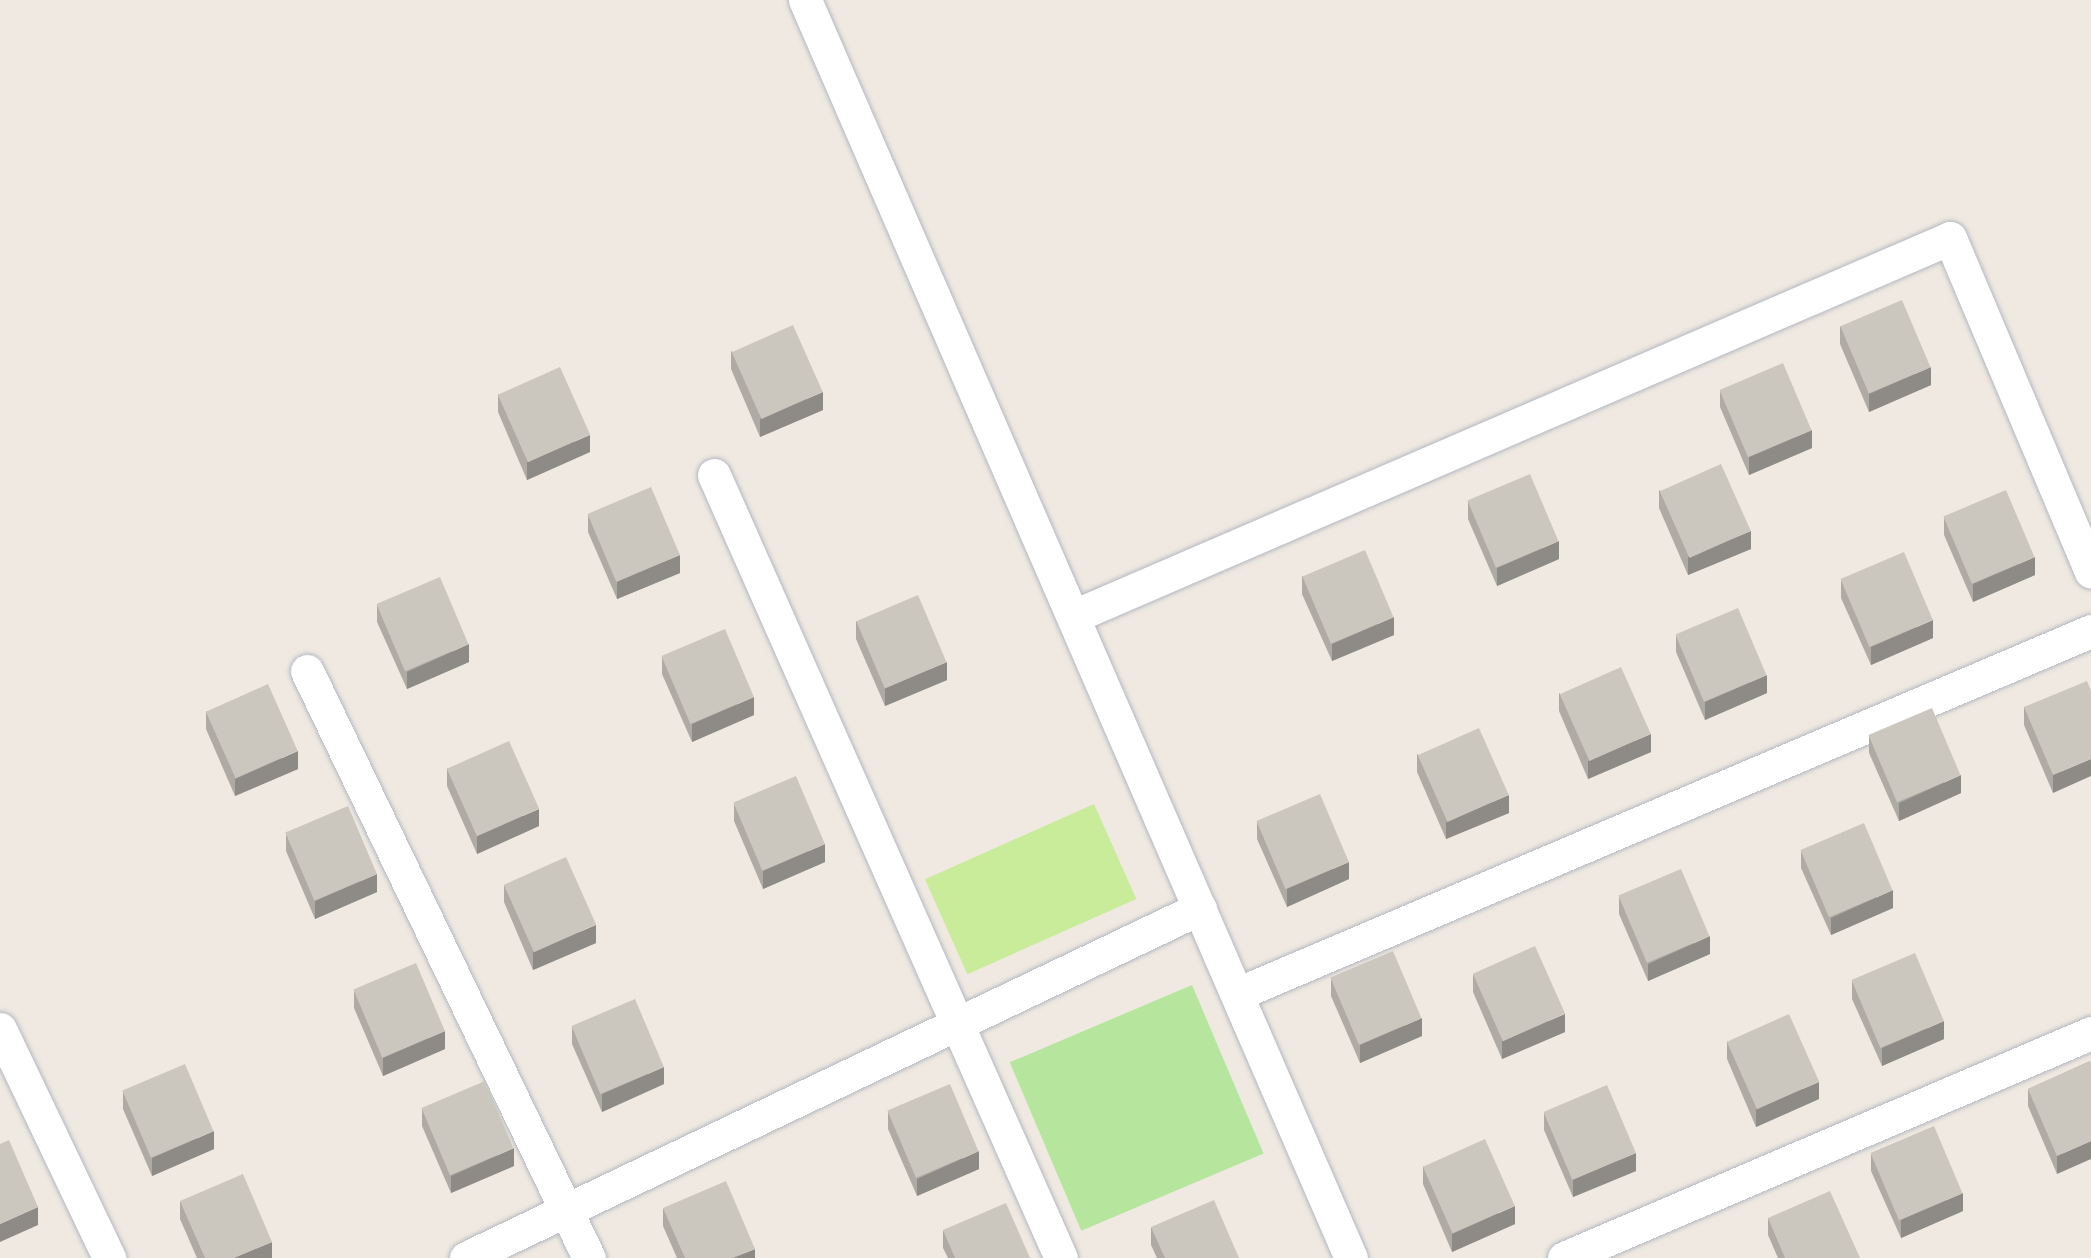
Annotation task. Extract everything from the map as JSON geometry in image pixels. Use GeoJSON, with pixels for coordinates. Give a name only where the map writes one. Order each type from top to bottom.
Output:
{"type":"FeatureCollection","features":[{"type":"Feature","properties":{"kind":"street"},"geometry":{"type":"LineString","coordinates":[[805,0],[1352,1258]]}},
{"type":"Feature","properties":{"kind":"street"},"geometry":{"type":"LineString","coordinates":[[1074,616],[1950,238],[2091,571]]}},
{"type":"Feature","properties":{"kind":"street"},"geometry":{"type":"LineString","coordinates":[[714,475],[1061,1258]]}},
{"type":"Feature","properties":{"kind":"street"},"geometry":{"type":"LineString","coordinates":[[1237,994],[2091,631]]}},
{"type":"Feature","properties":{"kind":"street"},"geometry":{"type":"LineString","coordinates":[[308,671],[589,1258]]}},
{"type":"Feature","properties":{"kind":"street"},"geometry":{"type":"LineString","coordinates":[[466,1258],[1200,908]]}},
{"type":"Feature","properties":{"kind":"street"},"geometry":{"type":"LineString","coordinates":[[0,1029],[110,1258]]}},
{"type":"Feature","properties":{"kind":"street"},"geometry":{"type":"LineString","coordinates":[[1564,1258],[2091,1033]]}},
{"type":"Feature","properties":{"kind":"green space"},"geometry":{"type":"Polygon","coordinates":[[[1094,804],[1136,899],[967,974],[925,879],[1094,804]]]}},
{"type":"Feature","properties":{"kind":"green space"},"geometry":{"type":"Polygon","coordinates":[[[1192,985],[1264,1153],[1081,1231],[1010,1062],[1192,985]]]}},
{"type":"Feature","properties":{"kind":"building"},"geometry":{"type":"Polygon","coordinates":[[[1902,300],[1931,367],[1869,393],[1840,326],[1902,300]]]}},
{"type":"Feature","properties":{"kind":"building"},"geometry":{"type":"Polygon","coordinates":[[[793,325],[823,392],[761,419],[732,352],[793,325]]]}},
{"type":"Feature","properties":{"kind":"building"},"geometry":{"type":"Polygon","coordinates":[[[1783,363],[1812,430],[1748,457],[1719,390],[1783,363]]]}},
{"type":"Feature","properties":{"kind":"building"},"geometry":{"type":"Polygon","coordinates":[[[560,367],[590,435],[528,462],[498,395],[560,367]]]}},
{"type":"Feature","properties":{"kind":"building"},"geometry":{"type":"Polygon","coordinates":[[[1721,464],[1751,531],[1689,558],[1660,491],[1721,464]]]}},
{"type":"Feature","properties":{"kind":"building"},"geometry":{"type":"Polygon","coordinates":[[[1530,474],[1559,541],[1496,568],[1467,501],[1530,474]]]}},
{"type":"Feature","properties":{"kind":"building"},"geometry":{"type":"Polygon","coordinates":[[[651,487],[680,555],[616,582],[587,514],[651,487]]]}},
{"type":"Feature","properties":{"kind":"building"},"geometry":{"type":"Polygon","coordinates":[[[2006,490],[2035,557],[1972,584],[1943,517],[2006,490]]]}},
{"type":"Feature","properties":{"kind":"building"},"geometry":{"type":"Polygon","coordinates":[[[1365,550],[1394,617],[1331,644],[1302,577],[1365,550]]]}},
{"type":"Feature","properties":{"kind":"building"},"geometry":{"type":"Polygon","coordinates":[[[1904,552],[1933,620],[1869,647],[1840,579],[1904,552]]]}},
{"type":"Feature","properties":{"kind":"building"},"geometry":{"type":"Polygon","coordinates":[[[440,577],[469,644],[405,671],[376,604],[440,577]]]}},
{"type":"Feature","properties":{"kind":"building"},"geometry":{"type":"Polygon","coordinates":[[[918,595],[947,662],[885,688],[856,621],[918,595]]]}},
{"type":"Feature","properties":{"kind":"building"},"geometry":{"type":"Polygon","coordinates":[[[1738,608],[1767,675],[1704,702],[1675,635],[1738,608]]]}},
{"type":"Feature","properties":{"kind":"building"},"geometry":{"type":"Polygon","coordinates":[[[725,629],[754,697],[690,724],[661,656],[725,629]]]}},
{"type":"Feature","properties":{"kind":"building"},"geometry":{"type":"Polygon","coordinates":[[[1621,667],[1651,734],[1589,761],[1560,694],[1621,667]]]}},
{"type":"Feature","properties":{"kind":"building"},"geometry":{"type":"Polygon","coordinates":[[[2087,681],[2091,691],[2091,759],[2053,775],[2024,707],[2087,681]]]}},
{"type":"Feature","properties":{"kind":"building"},"geometry":{"type":"Polygon","coordinates":[[[268,684],[298,751],[236,778],[206,712],[268,684]]]}},
{"type":"Feature","properties":{"kind":"building"},"geometry":{"type":"Polygon","coordinates":[[[1932,708],[1961,775],[1897,802],[1868,735],[1932,708]]]}},
{"type":"Feature","properties":{"kind":"building"},"geometry":{"type":"Polygon","coordinates":[[[1479,728],[1509,795],[1447,822],[1418,755],[1479,728]]]}},
{"type":"Feature","properties":{"kind":"building"},"geometry":{"type":"Polygon","coordinates":[[[509,741],[539,809],[477,836],[447,769],[509,741]]]}},
{"type":"Feature","properties":{"kind":"building"},"geometry":{"type":"Polygon","coordinates":[[[796,776],[825,844],[762,871],[733,803],[796,776]]]}},
{"type":"Feature","properties":{"kind":"building"},"geometry":{"type":"Polygon","coordinates":[[[1320,794],[1349,862],[1285,889],[1256,821],[1320,794]]]}},
{"type":"Feature","properties":{"kind":"building"},"geometry":{"type":"Polygon","coordinates":[[[348,806],[377,874],[314,901],[285,833],[348,806]]]}},
{"type":"Feature","properties":{"kind":"building"},"geometry":{"type":"Polygon","coordinates":[[[1864,823],[1893,890],[1829,917],[1800,850],[1864,823]]]}},
{"type":"Feature","properties":{"kind":"building"},"geometry":{"type":"Polygon","coordinates":[[[566,857],[596,925],[534,952],[504,885],[566,857]]]}},
{"type":"Feature","properties":{"kind":"building"},"geometry":{"type":"Polygon","coordinates":[[[1681,869],[1710,936],[1647,963],[1618,896],[1681,869]]]}},
{"type":"Feature","properties":{"kind":"building"},"geometry":{"type":"Polygon","coordinates":[[[1535,946],[1565,1014],[1503,1041],[1473,974],[1535,946]]]}},
{"type":"Feature","properties":{"kind":"building"},"geometry":{"type":"Polygon","coordinates":[[[1393,951],[1422,1018],[1359,1045],[1330,978],[1393,951]]]}},
{"type":"Feature","properties":{"kind":"building"},"geometry":{"type":"Polygon","coordinates":[[[1915,953],[1944,1021],[1880,1048],[1851,980],[1915,953]]]}},
{"type":"Feature","properties":{"kind":"building"},"geometry":{"type":"Polygon","coordinates":[[[416,963],[445,1031],[382,1058],[353,990],[416,963]]]}},
{"type":"Feature","properties":{"kind":"building"},"geometry":{"type":"Polygon","coordinates":[[[635,999],[664,1067],[600,1094],[571,1026],[635,999]]]}},
{"type":"Feature","properties":{"kind":"building"},"geometry":{"type":"Polygon","coordinates":[[[1789,1014],[1819,1082],[1757,1109],[1727,1042],[1789,1014]]]}},
{"type":"Feature","properties":{"kind":"building"},"geometry":{"type":"Polygon","coordinates":[[[2090,1061],[2091,1141],[2057,1156],[2028,1089],[2090,1061]]]}},
{"type":"Feature","properties":{"kind":"building"},"geometry":{"type":"Polygon","coordinates":[[[185,1064],[214,1131],[151,1158],[122,1091],[185,1064]]]}},
{"type":"Feature","properties":{"kind":"building"},"geometry":{"type":"Polygon","coordinates":[[[485,1081],[514,1148],[450,1175],[421,1108],[485,1081]]]}},
{"type":"Feature","properties":{"kind":"building"},"geometry":{"type":"Polygon","coordinates":[[[950,1084],[979,1151],[916,1178],[887,1111],[950,1084]]]}},
{"type":"Feature","properties":{"kind":"building"},"geometry":{"type":"Polygon","coordinates":[[[1607,1085],[1636,1153],[1572,1180],[1543,1112],[1607,1085]]]}},
{"type":"Feature","properties":{"kind":"building"},"geometry":{"type":"Polygon","coordinates":[[[1934,1126],[1963,1193],[1899,1220],[1870,1153],[1934,1126]]]}},
{"type":"Feature","properties":{"kind":"building"},"geometry":{"type":"Polygon","coordinates":[[[1485,1139],[1515,1206],[1453,1233],[1423,1167],[1485,1139]]]}},
{"type":"Feature","properties":{"kind":"building"},"geometry":{"type":"Polygon","coordinates":[[[9,1140],[38,1207],[0,1224],[0,1144],[9,1140]]]}},
{"type":"Feature","properties":{"kind":"building"},"geometry":{"type":"Polygon","coordinates":[[[243,1174],[272,1242],[234,1258],[205,1258],[180,1201],[243,1174]]]}},
{"type":"Feature","properties":{"kind":"building"},"geometry":{"type":"Polygon","coordinates":[[[726,1181],[755,1249],[733,1258],[685,1258],[663,1208],[726,1181]]]}},
{"type":"Feature","properties":{"kind":"building"},"geometry":{"type":"Polygon","coordinates":[[[1830,1191],[1860,1258],[1785,1258],[1768,1218],[1830,1191]]]}},
{"type":"Feature","properties":{"kind":"building"},"geometry":{"type":"Polygon","coordinates":[[[1214,1200],[1239,1258],[1165,1258],[1151,1227],[1214,1200]]]}},
{"type":"Feature","properties":{"kind":"building"},"geometry":{"type":"Polygon","coordinates":[[[1006,1203],[1030,1258],[955,1258],[943,1230],[1006,1203]]]}}]}
